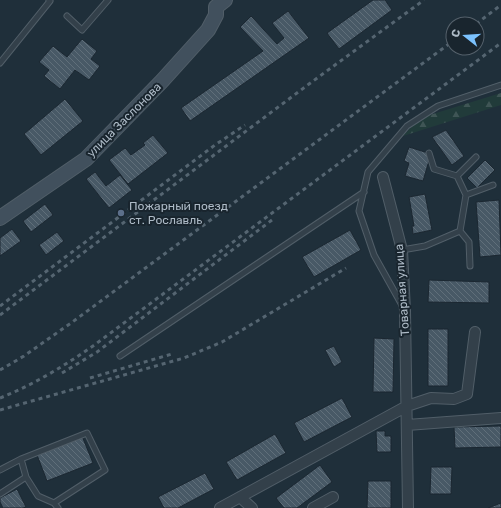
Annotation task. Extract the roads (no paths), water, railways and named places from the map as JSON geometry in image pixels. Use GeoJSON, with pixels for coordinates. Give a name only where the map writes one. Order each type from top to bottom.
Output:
{"type":"FeatureCollection","features":[{"type":"Feature","properties":{"kind":"street","name":"улица Заслонова"},"geometry":{"type":"LineString","coordinates":[[0,218],[86,159],[162,81],[208,30],[216,15],[219,2]]}},
{"type":"Feature","properties":{"kind":"street","name":"Товарная улица"},"geometry":{"type":"LineString","coordinates":[[383,177],[402,250],[405,311],[408,508]]}},
{"type":"Feature","properties":{"kind":"street"},"geometry":{"type":"LineString","coordinates":[[220,508],[407,406],[431,398],[454,399],[467,394],[475,332]]}},
{"type":"Feature","properties":{"kind":"street"},"geometry":{"type":"LineString","coordinates":[[407,425],[501,418]]}},
{"type":"Feature","properties":{"kind":"street"},"geometry":{"type":"LineString","coordinates":[[240,497],[252,508]]}},
{"type":"Feature","properties":{"kind":"street"},"geometry":{"type":"LineString","coordinates":[[314,508],[333,497]]}},
{"type":"Feature","properties":{"kind":"lane"},"geometry":{"type":"LineString","coordinates":[[0,63],[50,2],[49,0]]}},
{"type":"Feature","properties":{"kind":"lane"},"geometry":{"type":"LineString","coordinates":[[67,16],[82,30],[108,0]]}},
{"type":"Feature","properties":{"kind":"lane"},"geometry":{"type":"LineString","coordinates":[[405,311],[374,255],[359,211],[368,172],[407,126],[438,106],[501,85]]}},
{"type":"Feature","properties":{"kind":"lane"},"geometry":{"type":"LineString","coordinates":[[429,153],[434,169],[457,176],[466,195],[460,231],[469,242],[470,266]]}},
{"type":"Feature","properties":{"kind":"lane"},"geometry":{"type":"LineString","coordinates":[[457,176],[476,157]]}},
{"type":"Feature","properties":{"kind":"lane"},"geometry":{"type":"LineString","coordinates":[[466,195],[493,185]]}},
{"type":"Feature","properties":{"kind":"lane"},"geometry":{"type":"LineString","coordinates":[[120,356],[364,192]]}},
{"type":"Feature","properties":{"kind":"lane"},"geometry":{"type":"LineString","coordinates":[[402,250],[425,246],[460,231]]}},
{"type":"Feature","properties":{"kind":"lane"},"geometry":{"type":"LineString","coordinates":[[0,470],[21,459],[87,433],[105,470],[54,503]]}},
{"type":"Feature","properties":{"kind":"lane"},"geometry":{"type":"LineString","coordinates":[[21,459],[26,477],[38,496],[54,503],[58,508]]}},
{"type":"Feature","properties":{"kind":"lane"},"geometry":{"type":"LineString","coordinates":[[0,494],[26,477]]}},
{"type":"Feature","properties":{"kind":"railway"},"geometry":{"type":"LineString","coordinates":[[0,315],[424,0]]}},
{"type":"Feature","properties":{"kind":"railway"},"geometry":{"type":"LineString","coordinates":[[485,17],[501,5]]}},
{"type":"Feature","properties":{"kind":"railway"},"geometry":{"type":"LineString","coordinates":[[0,398],[48,375],[93,346],[501,43]]}},
{"type":"Feature","properties":{"kind":"railway"},"geometry":{"type":"LineString","coordinates":[[0,370],[24,356],[71,323],[445,47]]}},
{"type":"Feature","properties":{"kind":"railway"},"geometry":{"type":"LineString","coordinates":[[0,306],[215,145],[245,125]]}},
{"type":"Feature","properties":{"kind":"railway"},"geometry":{"type":"LineString","coordinates":[[62,373],[97,352],[272,220]]}},
{"type":"Feature","properties":{"kind":"railway"},"geometry":{"type":"LineString","coordinates":[[0,410],[184,358],[222,342],[346,268]]}},
{"type":"Feature","properties":{"kind":"railway"},"geometry":{"type":"LineString","coordinates":[[90,378],[172,354]]}},
{"type":"Feature","properties":{"kind":"place","name":"Пожарный поезд ст. Рославль"},"geometry":{"type":"Point","coordinates":[121,213]}}]}
